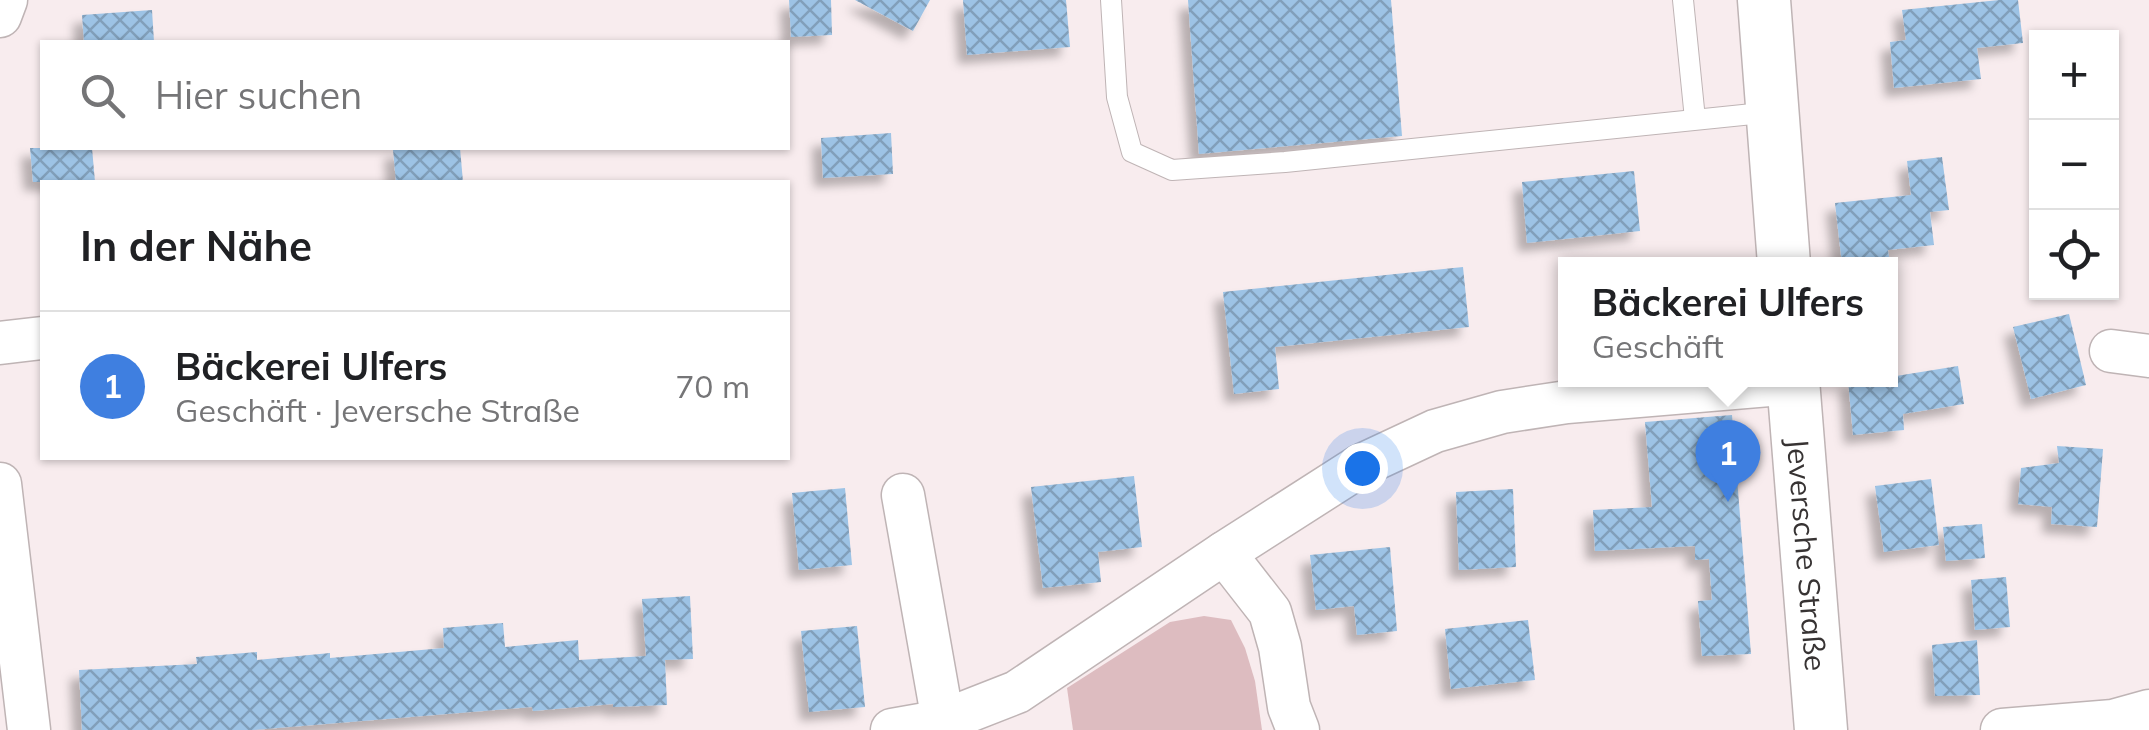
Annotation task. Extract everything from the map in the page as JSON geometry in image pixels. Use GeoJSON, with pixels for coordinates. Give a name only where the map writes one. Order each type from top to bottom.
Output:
{"type":"FeatureCollection","features":[{"type":"Feature","properties":{"kind":"street"},"geometry":{"type":"LineString","coordinates":[[0,16],[6,0]]}},
{"type":"Feature","properties":{"kind":"street"},"geometry":{"type":"LineString","coordinates":[[1764,0],[1783,257]]}},
{"type":"Feature","properties":{"kind":"street"},"geometry":{"type":"LineString","coordinates":[[0,343],[40,338]]}},
{"type":"Feature","properties":{"kind":"street"},"geometry":{"type":"LineString","coordinates":[[892,730],[943,721],[1017,692],[1360,466],[1435,430],[1502,412],[1566,402],[1728,387]]}},
{"type":"Feature","properties":{"kind":"street","name":"Jeversche Straße"},"geometry":{"type":"LineString","coordinates":[[1793,387],[1821,730]]}},
{"type":"Feature","properties":{"kind":"street"},"geometry":{"type":"LineString","coordinates":[[0,484],[28,730]]}},
{"type":"Feature","properties":{"kind":"street"},"geometry":{"type":"LineString","coordinates":[[903,495],[943,721]]}},
{"type":"Feature","properties":{"kind":"street"},"geometry":{"type":"LineString","coordinates":[[1224,553],[1270,612],[1289,707],[1298,730]]}},
{"type":"Feature","properties":{"kind":"street"},"geometry":{"type":"LineString","coordinates":[[2002,730],[2114,722],[2149,710]]}},
{"type":"Feature","properties":{"kind":"lane"},"geometry":{"type":"LineString","coordinates":[[1111,0],[1117,97],[1132,152],[1172,170],[1772,112]]}},
{"type":"Feature","properties":{"kind":"lane"},"geometry":{"type":"LineString","coordinates":[[1684,0],[1694,119]]}},
{"type":"Feature","properties":{"kind":"shaded area"},"geometry":{"type":"Polygon","coordinates":[[[1204,616],[1231,620],[1255,681],[1262,730],[1073,730],[1067,688],[1170,622],[1204,616]]]}},
{"type":"Feature","properties":{"kind":"building"},"geometry":{"type":"Polygon","coordinates":[[[789,0],[831,0],[832,35],[791,37],[789,0]]]}},
{"type":"Feature","properties":{"kind":"building"},"geometry":{"type":"Polygon","coordinates":[[[855,0],[930,0],[913,31],[855,0]]]}},
{"type":"Feature","properties":{"kind":"building"},"geometry":{"type":"Polygon","coordinates":[[[963,0],[1066,0],[1070,47],[967,55],[963,0]]]}},
{"type":"Feature","properties":{"kind":"building"},"geometry":{"type":"Polygon","coordinates":[[[1188,0],[1391,0],[1402,136],[1199,154],[1188,0]]]}},
{"type":"Feature","properties":{"kind":"building"},"geometry":{"type":"Polygon","coordinates":[[[2018,0],[2023,43],[1977,48],[1981,79],[1894,88],[1890,42],[1906,40],[1902,10],[2018,0]]]}},
{"type":"Feature","properties":{"kind":"building"},"geometry":{"type":"Polygon","coordinates":[[[152,10],[154,40],[84,40],[82,15],[152,10]]]}},
{"type":"Feature","properties":{"kind":"building"},"geometry":{"type":"Polygon","coordinates":[[[891,133],[893,174],[823,178],[821,138],[891,133]]]}},
{"type":"Feature","properties":{"kind":"building"},"geometry":{"type":"Polygon","coordinates":[[[30,148],[92,150],[95,180],[33,182],[30,148]]]}},
{"type":"Feature","properties":{"kind":"building"},"geometry":{"type":"Polygon","coordinates":[[[393,150],[460,150],[463,180],[396,180],[393,150]]]}},
{"type":"Feature","properties":{"kind":"building"},"geometry":{"type":"Polygon","coordinates":[[[1942,157],[1949,210],[1930,212],[1934,245],[1888,250],[1889,257],[1841,257],[1835,203],[1911,195],[1907,161],[1942,157]]]}},
{"type":"Feature","properties":{"kind":"building"},"geometry":{"type":"Polygon","coordinates":[[[1634,171],[1640,231],[1527,243],[1522,182],[1634,171]]]}},
{"type":"Feature","properties":{"kind":"building"},"geometry":{"type":"Polygon","coordinates":[[[1463,267],[1469,327],[1275,347],[1279,389],[1234,394],[1223,292],[1463,267]]]}},
{"type":"Feature","properties":{"kind":"building"},"geometry":{"type":"Polygon","coordinates":[[[2069,314],[2086,385],[2031,399],[2013,327],[2069,314]]]}},
{"type":"Feature","properties":{"kind":"building"},"geometry":{"type":"Polygon","coordinates":[[[1958,366],[1964,404],[1903,414],[1904,430],[1853,435],[1849,387],[1898,387],[1898,376],[1958,366]]]}},
{"type":"Feature","properties":{"kind":"building"},"geometry":{"type":"Polygon","coordinates":[[[1732,415],[1751,654],[1702,656],[1698,601],[1712,600],[1709,559],[1695,560],[1695,546],[1595,551],[1593,510],[1652,507],[1645,422],[1732,415]]]}},
{"type":"Feature","properties":{"kind":"building"},"geometry":{"type":"Polygon","coordinates":[[[2057,446],[2103,449],[2097,527],[2051,524],[2052,507],[2018,504],[2021,468],[2059,463],[2057,446]]]}},
{"type":"Feature","properties":{"kind":"building"},"geometry":{"type":"Polygon","coordinates":[[[1134,476],[1142,547],[1098,552],[1101,582],[1043,588],[1031,487],[1134,476]]]}},
{"type":"Feature","properties":{"kind":"building"},"geometry":{"type":"Polygon","coordinates":[[[1931,479],[1939,545],[1884,552],[1875,486],[1931,479]]]}},
{"type":"Feature","properties":{"kind":"building"},"geometry":{"type":"Polygon","coordinates":[[[845,488],[852,565],[799,570],[792,493],[845,488]]]}},
{"type":"Feature","properties":{"kind":"building"},"geometry":{"type":"Polygon","coordinates":[[[1513,489],[1516,567],[1459,570],[1456,492],[1513,489]]]}},
{"type":"Feature","properties":{"kind":"building"},"geometry":{"type":"Polygon","coordinates":[[[1982,524],[1985,558],[1946,561],[1943,527],[1982,524]]]}},
{"type":"Feature","properties":{"kind":"building"},"geometry":{"type":"Polygon","coordinates":[[[1390,547],[1397,631],[1357,635],[1354,606],[1316,610],[1310,555],[1390,547]]]}},
{"type":"Feature","properties":{"kind":"building"},"geometry":{"type":"Polygon","coordinates":[[[2006,577],[2010,627],[1975,630],[1971,580],[2006,577]]]}},
{"type":"Feature","properties":{"kind":"building"},"geometry":{"type":"Polygon","coordinates":[[[690,596],[693,659],[665,660],[667,705],[613,704],[533,711],[532,707],[253,730],[82,730],[79,670],[197,664],[196,657],[257,652],[257,660],[444,648],[443,628],[503,623],[505,647],[578,640],[579,660],[646,656],[642,599],[690,596]]]}},
{"type":"Feature","properties":{"kind":"building"},"geometry":{"type":"Polygon","coordinates":[[[1528,620],[1535,680],[1451,689],[1445,629],[1528,620]]]}},
{"type":"Feature","properties":{"kind":"building"},"geometry":{"type":"Polygon","coordinates":[[[857,626],[865,707],[809,712],[801,631],[857,626]]]}},
{"type":"Feature","properties":{"kind":"building"},"geometry":{"type":"Polygon","coordinates":[[[1977,640],[1980,695],[1935,696],[1932,645],[1977,640]]]}},
{"type":"Feature","properties":{"kind":"place","name":"Bäckerei Ulfers"},"geometry":{"type":"Point","coordinates":[1728,502]}}]}
